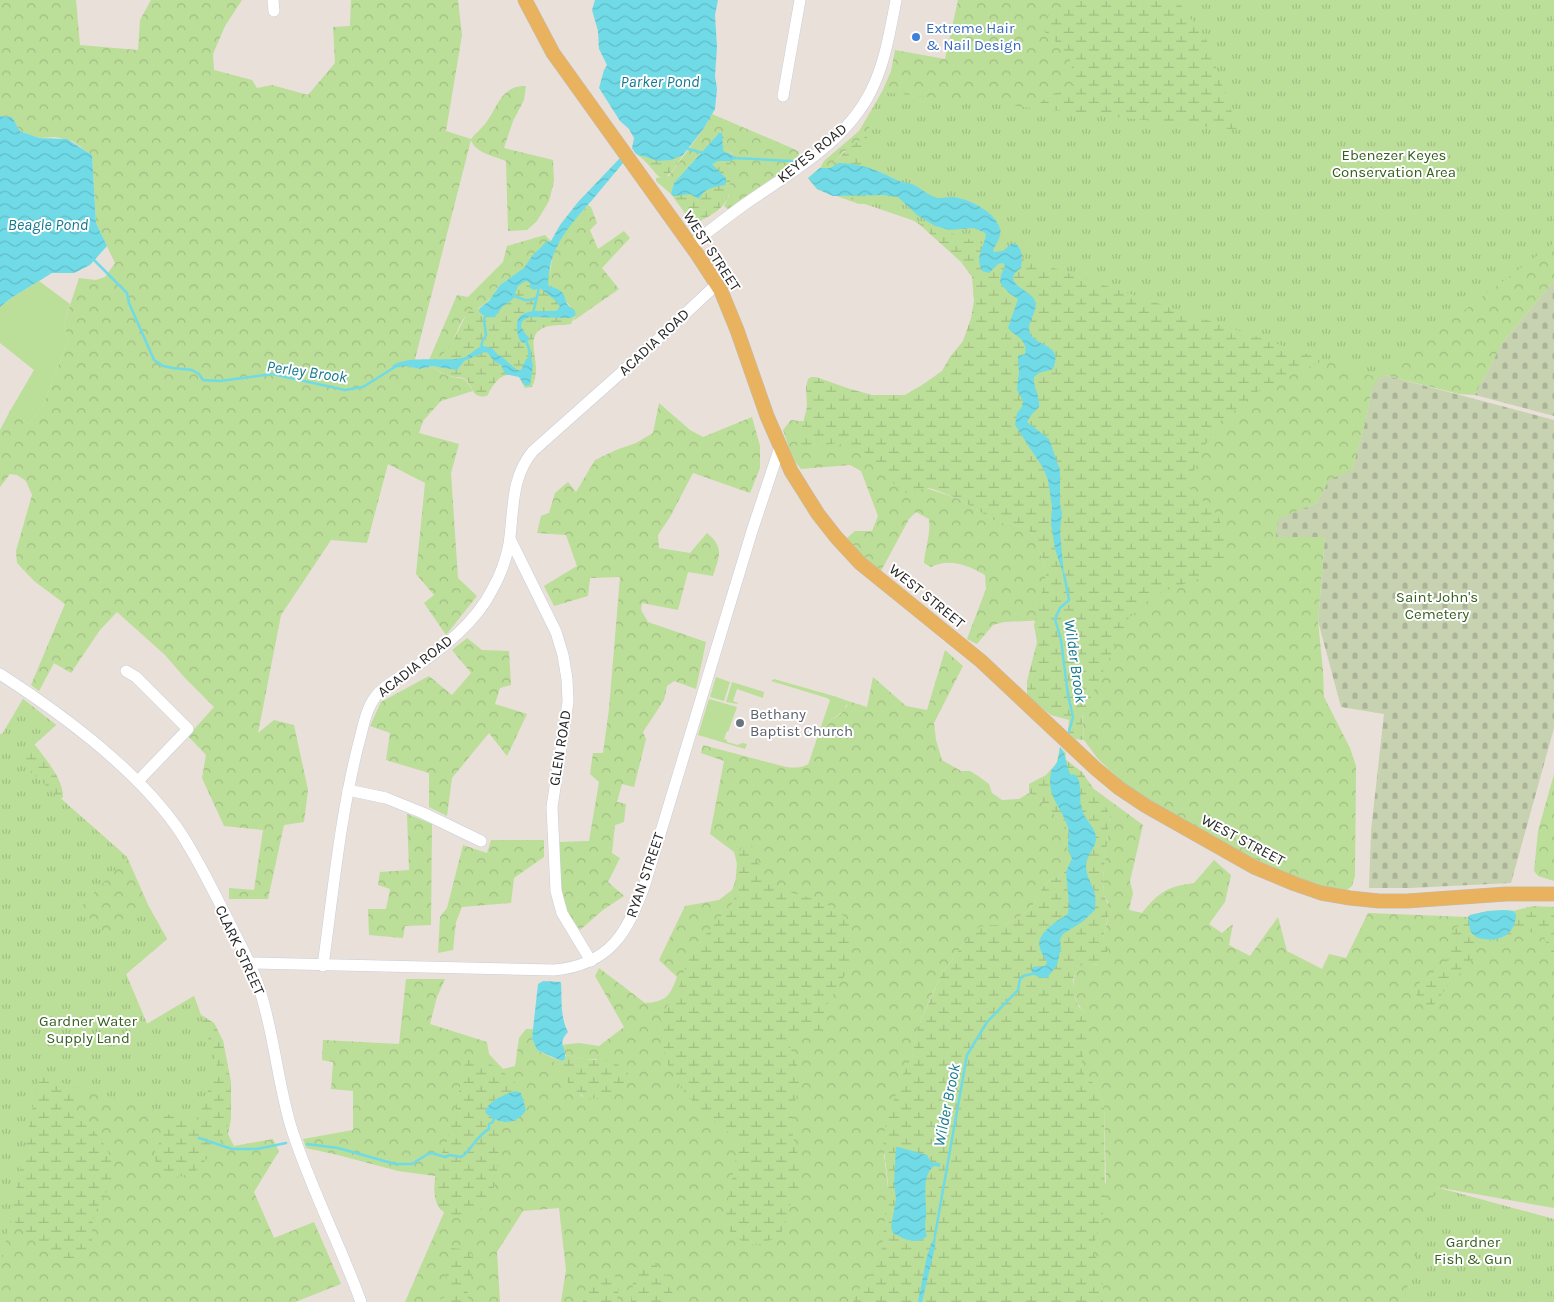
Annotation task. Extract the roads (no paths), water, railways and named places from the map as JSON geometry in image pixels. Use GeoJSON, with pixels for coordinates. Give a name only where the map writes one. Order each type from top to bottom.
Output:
{"type":"FeatureCollection","features":[{"type":"Feature","properties":{"kind":"main road","name":"WEST STREET"},"geometry":{"type":"LineString","coordinates":[[525,0],[553,53],[717,284],[738,330],[767,416],[791,471],[809,502],[831,532],[883,582],[981,661],[1115,785],[1146,806],[1254,867],[1312,890],[1340,897],[1379,901],[1407,901],[1506,894],[1554,894]]}},
{"type":"Feature","properties":{"kind":"street"},"geometry":{"type":"LineString","coordinates":[[783,96],[800,0]]}},
{"type":"Feature","properties":{"kind":"street","name":"KEYES ROAD"},"geometry":{"type":"LineString","coordinates":[[690,244],[814,155],[851,121],[870,93],[880,71],[896,0]]}},
{"type":"Feature","properties":{"kind":"street","name":"ACADIA ROAD"},"geometry":{"type":"LineString","coordinates":[[323,966],[348,790],[365,721],[372,702],[381,691],[441,648],[488,599],[506,559],[517,482],[524,463],[533,451],[606,387],[717,284]]}},
{"type":"Feature","properties":{"kind":"street","name":"RYAN STREET"},"geometry":{"type":"LineString","coordinates":[[250,963],[554,970],[572,968],[591,961],[618,940],[628,925],[639,899],[746,548],[780,447]]}},
{"type":"Feature","properties":{"kind":"street","name":"GLEN ROAD"},"geometry":{"type":"LineString","coordinates":[[510,538],[556,632],[565,668],[568,702],[552,807],[556,891],[562,912],[591,961]]}},
{"type":"Feature","properties":{"kind":"street"},"geometry":{"type":"LineString","coordinates":[[126,671],[136,677],[188,729],[138,781]]}},
{"type":"Feature","properties":{"kind":"street","name":"CLARK STREET"},"geometry":{"type":"LineString","coordinates":[[0,674],[80,731],[138,781],[161,806],[186,840],[250,963],[266,1010],[283,1096],[294,1136],[319,1202],[361,1302]]}},
{"type":"Feature","properties":{"kind":"street"},"geometry":{"type":"LineString","coordinates":[[348,790],[386,798],[423,813],[481,841]]}},
{"type":"Feature","properties":{"kind":"water","name":"Parker Pond"},"geometry":{"type":"Polygon","coordinates":[[[595,0],[718,0],[715,15],[717,47],[715,76],[717,89],[715,109],[704,128],[683,155],[671,160],[658,161],[636,154],[632,148],[634,138],[629,129],[620,121],[599,88],[607,65],[599,49],[598,31],[592,10],[595,0]]]}},
{"type":"Feature","properties":{"kind":"water","name":"Beagle Pond"},"geometry":{"type":"Polygon","coordinates":[[[0,116],[12,117],[20,131],[39,138],[67,139],[92,155],[96,223],[107,246],[90,265],[74,273],[52,273],[11,298],[0,307],[0,116]]]}},
{"type":"Feature","properties":{"kind":"water"},"geometry":{"type":"Polygon","coordinates":[[[719,133],[722,133],[723,151],[736,157],[732,161],[718,161],[712,164],[726,178],[725,185],[707,190],[699,199],[690,194],[674,196],[671,194],[674,183],[719,133]]]}},
{"type":"Feature","properties":{"kind":"water"},"geometry":{"type":"Polygon","coordinates":[[[620,158],[623,163],[576,218],[556,248],[552,260],[548,285],[563,293],[567,304],[574,310],[575,316],[570,318],[529,317],[521,325],[530,339],[525,343],[521,342],[517,327],[521,316],[525,313],[537,311],[556,311],[560,307],[557,302],[540,288],[534,290],[530,288],[530,283],[526,281],[518,286],[513,299],[502,307],[495,317],[483,315],[479,312],[480,308],[489,301],[500,285],[524,268],[532,256],[546,242],[551,241],[560,225],[578,202],[620,158]]]}},
{"type":"Feature","properties":{"kind":"water"},"geometry":{"type":"Polygon","coordinates":[[[839,163],[870,168],[899,181],[912,184],[935,197],[955,197],[977,205],[989,213],[998,223],[1000,232],[993,250],[994,252],[1003,251],[1015,243],[1020,249],[1022,255],[1021,268],[1015,273],[1013,278],[1018,286],[1033,297],[1035,301],[1036,305],[1029,331],[1035,339],[1049,347],[1055,355],[1053,369],[1039,373],[1034,377],[1039,407],[1027,422],[1049,439],[1060,470],[1060,504],[1062,513],[1060,531],[1064,576],[1055,549],[1048,480],[1043,468],[1015,425],[1017,413],[1022,407],[1023,401],[1017,390],[1018,356],[1025,354],[1025,345],[1008,328],[1018,299],[1000,283],[1005,266],[1003,263],[998,264],[989,273],[982,271],[979,257],[986,235],[984,232],[973,228],[950,230],[935,226],[917,215],[898,197],[884,195],[833,196],[817,189],[808,178],[820,168],[830,168],[839,163]]]}},
{"type":"Feature","properties":{"kind":"water"},"geometry":{"type":"Polygon","coordinates":[[[483,346],[492,348],[517,370],[521,370],[526,359],[531,356],[533,366],[530,385],[525,386],[519,377],[505,374],[501,365],[485,352],[464,361],[457,370],[432,366],[420,369],[406,366],[394,368],[392,366],[407,361],[462,358],[483,346]]]}},
{"type":"Feature","properties":{"kind":"water"},"geometry":{"type":"Polygon","coordinates":[[[1060,747],[1071,775],[1074,774],[1079,781],[1082,810],[1096,837],[1095,844],[1086,862],[1087,874],[1095,895],[1095,910],[1082,922],[1063,934],[1060,939],[1061,948],[1057,965],[1047,978],[1044,978],[1036,976],[1031,970],[1033,967],[1045,966],[1047,962],[1042,954],[1039,943],[1048,928],[1068,914],[1069,904],[1066,872],[1072,858],[1068,849],[1069,831],[1052,794],[1050,780],[1051,770],[1058,760],[1060,747]]]}},
{"type":"Feature","properties":{"kind":"water"},"geometry":{"type":"Polygon","coordinates":[[[1505,910],[1513,911],[1516,914],[1514,926],[1507,934],[1491,940],[1479,938],[1471,932],[1468,917],[1470,915],[1505,910]]]}},
{"type":"Feature","properties":{"kind":"water"},"geometry":{"type":"Polygon","coordinates":[[[543,981],[561,982],[563,1014],[568,1032],[562,1043],[565,1059],[562,1061],[537,1050],[532,1038],[538,984],[543,981]]]}},
{"type":"Feature","properties":{"kind":"water"},"geometry":{"type":"Polygon","coordinates":[[[515,1091],[521,1093],[526,1110],[517,1119],[506,1122],[500,1121],[485,1112],[493,1101],[515,1091]]]}},
{"type":"Feature","properties":{"kind":"water"},"geometry":{"type":"Polygon","coordinates":[[[896,1147],[927,1155],[931,1162],[940,1163],[940,1167],[934,1166],[930,1170],[926,1180],[925,1226],[927,1236],[919,1241],[910,1240],[893,1233],[891,1227],[896,1199],[894,1183],[896,1147]]]}},
{"type":"Feature","properties":{"kind":"water"},"geometry":{"type":"Polygon","coordinates":[[[936,1232],[935,1247],[922,1302],[918,1302],[927,1256],[936,1232]]]}},
{"type":"Feature","properties":{"kind":"waterway","name":"Wilder Brook"},"geometry":{"type":"LineString","coordinates":[[685,148],[703,153]]}},
{"type":"Feature","properties":{"kind":"waterway","name":"Wilder Brook"},"geometry":{"type":"LineString","coordinates":[[733,158],[792,161]]}},
{"type":"Feature","properties":{"kind":"waterway","name":"Perley Brook"},"geometry":{"type":"LineString","coordinates":[[93,259],[127,293],[129,303],[154,360],[163,366],[192,370],[199,374],[203,380],[220,381],[272,374],[345,390],[363,387],[395,367]]}},
{"type":"Feature","properties":{"kind":"waterway"},"geometry":{"type":"LineString","coordinates":[[533,313],[540,284]]}},
{"type":"Feature","properties":{"kind":"waterway"},"geometry":{"type":"LineString","coordinates":[[513,296],[526,300],[537,298]]}},
{"type":"Feature","properties":{"kind":"waterway"},"geometry":{"type":"LineString","coordinates":[[481,349],[486,335],[484,320],[486,314]]}},
{"type":"Feature","properties":{"kind":"waterway","name":"Perley Brook"},"geometry":{"type":"LineString","coordinates":[[526,341],[530,360]]}},
{"type":"Feature","properties":{"kind":"waterway","name":"Wilder Brook"},"geometry":{"type":"LineString","coordinates":[[1064,574],[1069,600],[1060,608],[1055,619],[1061,640],[1068,695],[1073,717],[1068,735]]}},
{"type":"Feature","properties":{"kind":"waterway","name":"Wilder Brook"},"geometry":{"type":"LineString","coordinates":[[935,1235],[967,1055],[987,1022],[1018,990],[1020,979],[1023,976],[1036,973]]}},
{"type":"Feature","properties":{"kind":"waterway"},"geometry":{"type":"LineString","coordinates":[[307,1144],[338,1148],[395,1164],[412,1164],[432,1153],[445,1157],[450,1155],[461,1157],[489,1129],[489,1124],[493,1122],[494,1116]]}},
{"type":"Feature","properties":{"kind":"waterway"},"geometry":{"type":"LineString","coordinates":[[199,1138],[232,1149],[257,1149],[286,1143]]}},
{"type":"Feature","properties":{"kind":"place","name":"Extreme Hair & Nail Design"},"geometry":{"type":"Point","coordinates":[916,37]}},
{"type":"Feature","properties":{"kind":"place","name":"Bethany Baptist Church"},"geometry":{"type":"Point","coordinates":[740,723]}},
{"type":"Feature","properties":{"kind":"park label","name":"Ebenezer Keyes Conservation Area"},"geometry":{"type":"Point","coordinates":[1394,164]}},
{"type":"Feature","properties":{"kind":"park label","name":"Saint John's Cemetery"},"geometry":{"type":"Point","coordinates":[1437,606]}},
{"type":"Feature","properties":{"kind":"park label","name":"Gardner Water Supply Land"},"geometry":{"type":"Point","coordinates":[88,1030]}},
{"type":"Feature","properties":{"kind":"park label","name":"Gardner Fish & Gun"},"geometry":{"type":"Point","coordinates":[1473,1250]}}]}
